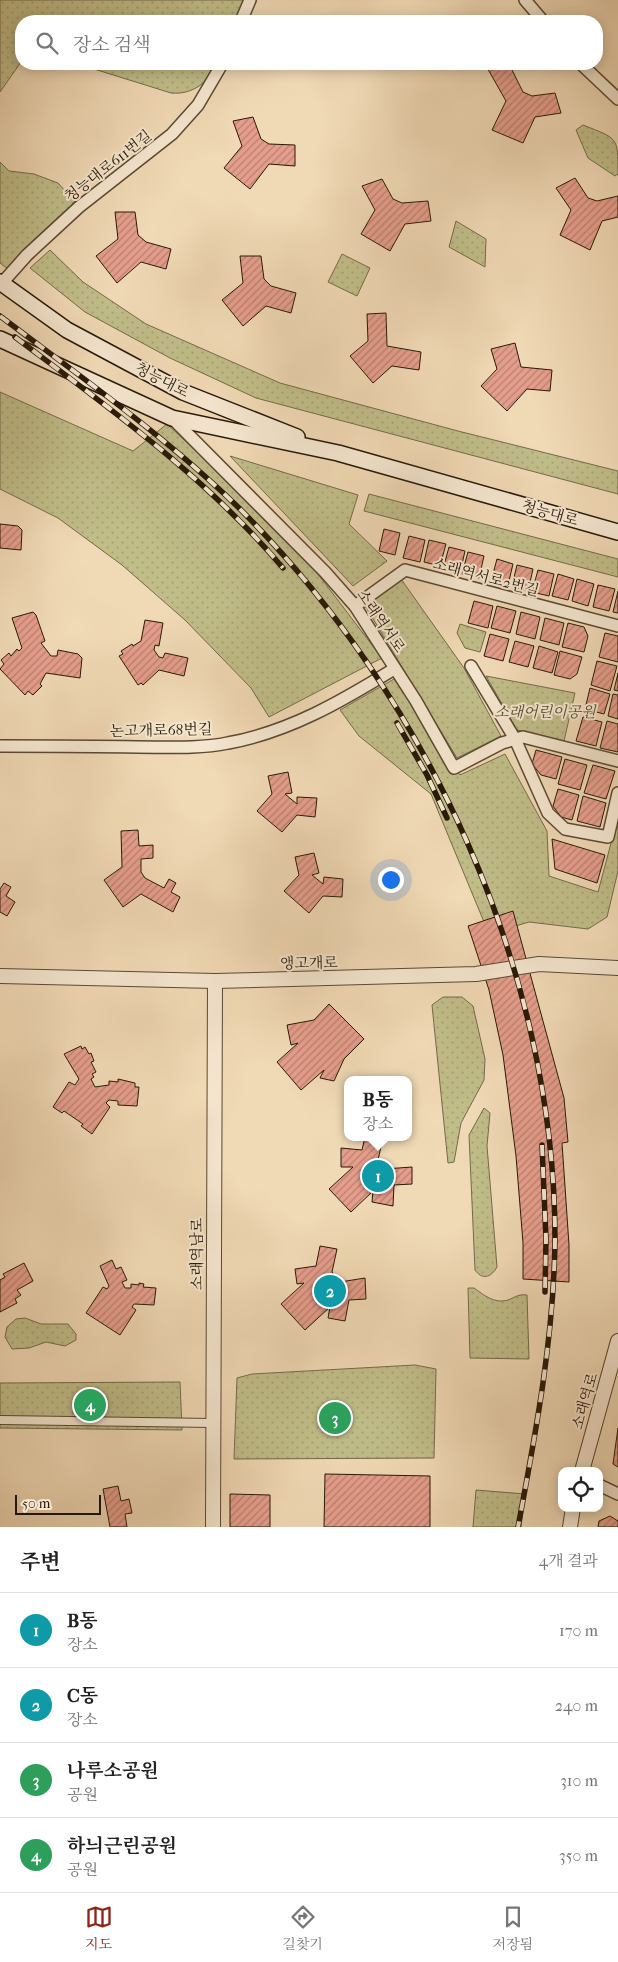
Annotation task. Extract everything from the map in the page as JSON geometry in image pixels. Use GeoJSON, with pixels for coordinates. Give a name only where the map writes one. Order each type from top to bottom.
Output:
{"type":"FeatureCollection","features":[{"type":"Feature","properties":{"kind":"main road","name":"청능대로"},"geometry":{"type":"LineString","coordinates":[[1,282],[66,330],[183,392],[338,454]]}},
{"type":"Feature","properties":{"kind":"main road","name":"청능대로"},"geometry":{"type":"LineString","coordinates":[[0,340],[172,418],[338,454],[618,532]]}},
{"type":"Feature","properties":{"kind":"street"},"geometry":{"type":"LineString","coordinates":[[244,15],[250,0]]}},
{"type":"Feature","properties":{"kind":"street"},"geometry":{"type":"LineString","coordinates":[[525,0],[538,15]]}},
{"type":"Feature","properties":{"kind":"street","name":"청능대로611번길"},"geometry":{"type":"LineString","coordinates":[[1,282],[79,207],[172,134],[198,105],[218,70]]}},
{"type":"Feature","properties":{"kind":"street"},"geometry":{"type":"LineString","coordinates":[[588,70],[618,99]]}},
{"type":"Feature","properties":{"kind":"street","name":"소래역서로"},"geometry":{"type":"LineString","coordinates":[[172,418],[325,572],[355,606],[416,701],[454,768],[514,739]]}},
{"type":"Feature","properties":{"kind":"street","name":"소래역서로2번길"},"geometry":{"type":"LineString","coordinates":[[355,606],[404,570],[618,626]]}},
{"type":"Feature","properties":{"kind":"street"},"geometry":{"type":"LineString","coordinates":[[471,666],[514,739],[548,813],[565,829],[608,837],[618,793]]}},
{"type":"Feature","properties":{"kind":"street","name":"논고개로68번길"},"geometry":{"type":"LineString","coordinates":[[0,746],[194,747],[228,744],[264,735],[302,720],[350,696],[394,669]]}},
{"type":"Feature","properties":{"kind":"street"},"geometry":{"type":"LineString","coordinates":[[514,739],[523,737],[618,761]]}},
{"type":"Feature","properties":{"kind":"street","name":"앵고개로"},"geometry":{"type":"LineString","coordinates":[[0,976],[215,981],[476,974],[539,964],[618,968]]}},
{"type":"Feature","properties":{"kind":"street","name":"소래역남로"},"geometry":{"type":"LineString","coordinates":[[213,1527],[215,981]]}},
{"type":"Feature","properties":{"kind":"street","name":"소래역로"},"geometry":{"type":"LineString","coordinates":[[583,1467],[618,1341]]}},
{"type":"Feature","properties":{"kind":"street"},"geometry":{"type":"LineString","coordinates":[[0,1420],[213,1423]]}},
{"type":"Feature","properties":{"kind":"street"},"geometry":{"type":"LineString","coordinates":[[603,1487],[618,1494]]}},
{"type":"Feature","properties":{"kind":"street"},"geometry":{"type":"LineString","coordinates":[[570,1527],[573,1512]]}},
{"type":"Feature","properties":{"kind":"green space"},"geometry":{"type":"Polygon","coordinates":[[[0,0],[246,0],[240,15],[15,15],[15,70],[0,92],[0,0]]]}},
{"type":"Feature","properties":{"kind":"green space"},"geometry":{"type":"Polygon","coordinates":[[[97,70],[214,70],[205,82],[199,86],[186,92],[171,93],[97,70]]]}},
{"type":"Feature","properties":{"kind":"green space"},"geometry":{"type":"Polygon","coordinates":[[[583,125],[603,133],[614,140],[617,152],[618,174],[615,176],[588,158],[576,130],[583,125]]]}},
{"type":"Feature","properties":{"kind":"green space"},"geometry":{"type":"Polygon","coordinates":[[[0,162],[9,171],[34,174],[58,183],[76,203],[8,269],[0,263],[0,162]]]}},
{"type":"Feature","properties":{"kind":"green space"},"geometry":{"type":"Polygon","coordinates":[[[456,221],[486,239],[485,267],[449,247],[456,221]]]}},
{"type":"Feature","properties":{"kind":"green space"},"geometry":{"type":"Polygon","coordinates":[[[50,250],[83,282],[146,324],[280,383],[458,431],[618,471],[618,494],[256,398],[170,358],[85,312],[30,268],[50,250]]]}},
{"type":"Feature","properties":{"kind":"green space"},"geometry":{"type":"Polygon","coordinates":[[[342,254],[370,268],[357,296],[328,282],[342,254]]]}},
{"type":"Feature","properties":{"kind":"green space"},"geometry":{"type":"Polygon","coordinates":[[[0,392],[133,451],[167,424],[224,477],[314,569],[382,658],[269,717],[251,688],[185,620],[122,565],[58,518],[0,489],[0,392]]]}},
{"type":"Feature","properties":{"kind":"green space"},"geometry":{"type":"Polygon","coordinates":[[[230,456],[358,495],[349,524],[387,561],[353,586],[230,456]]]}},
{"type":"Feature","properties":{"kind":"green space"},"geometry":{"type":"Polygon","coordinates":[[[369,494],[618,559],[618,577],[364,511],[369,494]]]}},
{"type":"Feature","properties":{"kind":"green space"},"geometry":{"type":"Polygon","coordinates":[[[401,579],[464,668],[501,736],[457,758],[364,604],[401,579]]]}},
{"type":"Feature","properties":{"kind":"green space"},"geometry":{"type":"Polygon","coordinates":[[[460,624],[486,632],[480,652],[465,648],[457,633],[460,624]]]}},
{"type":"Feature","properties":{"kind":"green space","name":"소래어린이공원"},"geometry":{"type":"Polygon","coordinates":[[[486,676],[575,693],[564,741],[517,730],[486,676]]]}},
{"type":"Feature","properties":{"kind":"green space"},"geometry":{"type":"Polygon","coordinates":[[[394,679],[460,775],[505,754],[547,831],[549,876],[598,892],[618,817],[618,871],[607,917],[588,929],[529,922],[489,934],[431,794],[359,736],[340,710],[394,679]]]}},
{"type":"Feature","properties":{"kind":"green space"},"geometry":{"type":"Polygon","coordinates":[[[443,997],[462,997],[473,1006],[485,1059],[484,1080],[461,1123],[454,1162],[448,1163],[432,1005],[443,997]]]}},
{"type":"Feature","properties":{"kind":"green space"},"geometry":{"type":"Polygon","coordinates":[[[484,1108],[490,1113],[487,1146],[497,1267],[492,1274],[486,1276],[481,1275],[475,1270],[469,1135],[484,1108]]]}},
{"type":"Feature","properties":{"kind":"green space"},"geometry":{"type":"Polygon","coordinates":[[[468,1288],[474,1288],[489,1298],[498,1301],[508,1300],[519,1295],[527,1295],[529,1359],[470,1358],[468,1288]]]}},
{"type":"Feature","properties":{"kind":"green space"},"geometry":{"type":"Polygon","coordinates":[[[25,1318],[41,1324],[68,1324],[76,1334],[76,1340],[65,1346],[46,1342],[29,1348],[12,1349],[5,1337],[7,1327],[16,1319],[25,1318]]]}},
{"type":"Feature","properties":{"kind":"green space"},"geometry":{"type":"Polygon","coordinates":[[[415,1365],[436,1369],[434,1458],[234,1459],[237,1378],[252,1374],[415,1365]]]}},
{"type":"Feature","properties":{"kind":"green space"},"geometry":{"type":"Polygon","coordinates":[[[180,1382],[182,1430],[0,1428],[0,1383],[180,1382]]]}},
{"type":"Feature","properties":{"kind":"green space"},"geometry":{"type":"Polygon","coordinates":[[[476,1490],[525,1494],[521,1527],[473,1527],[476,1490]]]}},
{"type":"Feature","properties":{"kind":"building"},"geometry":{"type":"Polygon","coordinates":[[[488,70],[512,70],[523,92],[532,96],[555,93],[561,113],[535,117],[523,143],[492,130],[506,101],[488,70]]]}},
{"type":"Feature","properties":{"kind":"building"},"geometry":{"type":"Polygon","coordinates":[[[253,117],[261,139],[269,144],[295,145],[295,166],[269,164],[250,189],[224,168],[242,146],[233,121],[253,117]]]}},
{"type":"Feature","properties":{"kind":"building"},"geometry":{"type":"Polygon","coordinates":[[[575,178],[588,198],[597,201],[618,196],[618,217],[602,221],[590,250],[560,235],[571,210],[556,188],[575,178]]]}},
{"type":"Feature","properties":{"kind":"building"},"geometry":{"type":"Polygon","coordinates":[[[382,179],[393,199],[402,203],[428,201],[431,221],[405,224],[390,251],[361,234],[375,210],[362,186],[382,179]]]}},
{"type":"Feature","properties":{"kind":"building"},"geometry":{"type":"Polygon","coordinates":[[[115,212],[135,212],[138,235],[146,242],[171,249],[166,269],[141,262],[117,283],[96,256],[118,239],[115,212]]]}},
{"type":"Feature","properties":{"kind":"building"},"geometry":{"type":"Polygon","coordinates":[[[240,256],[261,256],[264,279],[271,286],[296,293],[291,313],[266,306],[243,326],[222,300],[243,283],[240,256]]]}},
{"type":"Feature","properties":{"kind":"building"},"geometry":{"type":"Polygon","coordinates":[[[386,313],[387,346],[421,352],[419,370],[392,366],[373,383],[350,356],[368,341],[367,314],[386,313]]]}},
{"type":"Feature","properties":{"kind":"building"},"geometry":{"type":"Polygon","coordinates":[[[515,343],[521,367],[552,370],[550,391],[527,389],[507,411],[481,386],[497,369],[491,349],[515,343]]]}},
{"type":"Feature","properties":{"kind":"building"},"geometry":{"type":"Polygon","coordinates":[[[0,524],[18,526],[22,530],[21,550],[0,548],[0,524]]]}},
{"type":"Feature","properties":{"kind":"building"},"geometry":{"type":"Polygon","coordinates":[[[384,529],[400,533],[395,555],[379,551],[384,529]]]}},
{"type":"Feature","properties":{"kind":"building"},"geometry":{"type":"Polygon","coordinates":[[[409,536],[425,540],[420,562],[403,558],[409,536]]]}},
{"type":"Feature","properties":{"kind":"building"},"geometry":{"type":"Polygon","coordinates":[[[429,540],[446,544],[440,566],[424,562],[429,540]]]}},
{"type":"Feature","properties":{"kind":"building"},"geometry":{"type":"Polygon","coordinates":[[[449,547],[465,551],[460,573],[443,569],[449,547]]]}},
{"type":"Feature","properties":{"kind":"building"},"geometry":{"type":"Polygon","coordinates":[[[468,552],[484,556],[479,578],[462,574],[468,552]]]}},
{"type":"Feature","properties":{"kind":"building"},"geometry":{"type":"Polygon","coordinates":[[[497,559],[513,564],[508,585],[491,581],[497,559]]]}},
{"type":"Feature","properties":{"kind":"building"},"geometry":{"type":"Polygon","coordinates":[[[517,565],[533,569],[528,591],[512,586],[517,565]]]}},
{"type":"Feature","properties":{"kind":"building"},"geometry":{"type":"Polygon","coordinates":[[[538,570],[554,574],[549,596],[532,592],[538,570]]]}},
{"type":"Feature","properties":{"kind":"building"},"geometry":{"type":"Polygon","coordinates":[[[558,574],[574,579],[568,600],[552,596],[558,574]]]}},
{"type":"Feature","properties":{"kind":"building"},"geometry":{"type":"Polygon","coordinates":[[[577,579],[594,584],[588,606],[572,601],[577,579]]]}},
{"type":"Feature","properties":{"kind":"building"},"geometry":{"type":"Polygon","coordinates":[[[598,585],[615,589],[609,611],[593,607],[598,585]]]}},
{"type":"Feature","properties":{"kind":"building"},"geometry":{"type":"Polygon","coordinates":[[[618,591],[618,613],[613,612],[618,591]]]}},
{"type":"Feature","properties":{"kind":"building"},"geometry":{"type":"Polygon","coordinates":[[[474,601],[493,606],[488,628],[468,623],[474,601]]]}},
{"type":"Feature","properties":{"kind":"building"},"geometry":{"type":"Polygon","coordinates":[[[497,606],[516,611],[510,633],[491,628],[497,606]]]}},
{"type":"Feature","properties":{"kind":"building"},"geometry":{"type":"Polygon","coordinates":[[[33,612],[36,615],[45,641],[41,643],[51,656],[57,656],[58,650],[78,654],[82,658],[80,678],[46,673],[40,684],[42,686],[33,695],[28,691],[25,695],[0,669],[4,664],[1,660],[9,653],[11,656],[17,649],[19,651],[22,648],[12,618],[33,612]]]}},
{"type":"Feature","properties":{"kind":"building"},"geometry":{"type":"Polygon","coordinates":[[[521,612],[540,617],[535,639],[516,634],[521,612]]]}},
{"type":"Feature","properties":{"kind":"building"},"geometry":{"type":"Polygon","coordinates":[[[545,618],[564,623],[559,645],[540,640],[545,618]]]}},
{"type":"Feature","properties":{"kind":"building"},"geometry":{"type":"Polygon","coordinates":[[[145,620],[163,623],[159,646],[155,645],[154,650],[159,657],[163,658],[165,653],[188,658],[184,676],[159,670],[143,685],[141,683],[138,685],[119,656],[123,654],[121,651],[141,641],[145,620]]]}},
{"type":"Feature","properties":{"kind":"building"},"geometry":{"type":"Polygon","coordinates":[[[568,623],[584,627],[588,636],[584,652],[562,647],[568,623]]]}},
{"type":"Feature","properties":{"kind":"building"},"geometry":{"type":"Polygon","coordinates":[[[605,633],[618,636],[618,662],[599,657],[605,633]]]}},
{"type":"Feature","properties":{"kind":"building"},"geometry":{"type":"Polygon","coordinates":[[[490,634],[509,639],[503,661],[484,656],[490,634]]]}},
{"type":"Feature","properties":{"kind":"building"},"geometry":{"type":"Polygon","coordinates":[[[515,641],[534,646],[528,667],[509,662],[515,641]]]}},
{"type":"Feature","properties":{"kind":"building"},"geometry":{"type":"Polygon","coordinates":[[[539,646],[558,652],[552,673],[533,668],[539,646]]]}},
{"type":"Feature","properties":{"kind":"building"},"geometry":{"type":"Polygon","coordinates":[[[560,651],[582,657],[577,674],[570,679],[554,675],[560,651]]]}},
{"type":"Feature","properties":{"kind":"building"},"geometry":{"type":"Polygon","coordinates":[[[597,661],[617,666],[610,691],[591,685],[597,661]]]}},
{"type":"Feature","properties":{"kind":"building"},"geometry":{"type":"Polygon","coordinates":[[[618,673],[618,691],[614,690],[618,673]]]}},
{"type":"Feature","properties":{"kind":"building"},"geometry":{"type":"Polygon","coordinates":[[[590,688],[610,694],[604,714],[585,709],[590,688]]]}},
{"type":"Feature","properties":{"kind":"building"},"geometry":{"type":"Polygon","coordinates":[[[613,694],[618,695],[618,719],[608,716],[613,694]]]}},
{"type":"Feature","properties":{"kind":"building"},"geometry":{"type":"Polygon","coordinates":[[[583,717],[602,722],[596,746],[576,741],[583,717]]]}},
{"type":"Feature","properties":{"kind":"building"},"geometry":{"type":"Polygon","coordinates":[[[607,721],[618,724],[618,752],[600,748],[607,721]]]}},
{"type":"Feature","properties":{"kind":"building"},"geometry":{"type":"Polygon","coordinates":[[[536,750],[562,757],[556,779],[541,775],[532,764],[536,750]]]}},
{"type":"Feature","properties":{"kind":"building"},"geometry":{"type":"Polygon","coordinates":[[[565,759],[587,765],[580,790],[558,784],[565,759]]]}},
{"type":"Feature","properties":{"kind":"building"},"geometry":{"type":"Polygon","coordinates":[[[593,765],[615,771],[606,799],[584,793],[593,765]]]}},
{"type":"Feature","properties":{"kind":"building"},"geometry":{"type":"Polygon","coordinates":[[[288,772],[292,793],[285,794],[297,804],[297,797],[317,798],[315,817],[297,815],[282,832],[257,811],[272,794],[268,776],[288,772]]]}},
{"type":"Feature","properties":{"kind":"building"},"geometry":{"type":"Polygon","coordinates":[[[558,789],[579,795],[572,820],[561,817],[553,806],[558,789]]]}},
{"type":"Feature","properties":{"kind":"building"},"geometry":{"type":"Polygon","coordinates":[[[583,796],[606,803],[600,827],[577,821],[583,796]]]}},
{"type":"Feature","properties":{"kind":"building"},"geometry":{"type":"Polygon","coordinates":[[[138,830],[139,846],[153,845],[153,858],[141,859],[141,872],[145,878],[164,888],[169,879],[176,883],[171,892],[180,897],[173,912],[141,894],[123,907],[104,880],[122,867],[121,831],[138,830]]]}},
{"type":"Feature","properties":{"kind":"building"},"geometry":{"type":"Polygon","coordinates":[[[552,839],[605,855],[597,883],[555,869],[552,839]]]}},
{"type":"Feature","properties":{"kind":"building"},"geometry":{"type":"Polygon","coordinates":[[[314,853],[319,873],[312,875],[323,884],[324,877],[343,879],[342,897],[323,896],[309,913],[284,891],[299,875],[295,857],[314,853]]]}},
{"type":"Feature","properties":{"kind":"building"},"geometry":{"type":"Polygon","coordinates":[[[4,883],[11,887],[6,896],[15,902],[7,916],[0,912],[0,889],[4,883]]]}},
{"type":"Feature","properties":{"kind":"building"},"geometry":{"type":"Polygon","coordinates":[[[513,911],[564,1098],[568,1142],[562,1143],[569,1245],[569,1282],[523,1279],[523,1243],[516,1156],[503,1055],[489,990],[468,926],[513,911]]]}},
{"type":"Feature","properties":{"kind":"building"},"geometry":{"type":"Polygon","coordinates":[[[329,1004],[364,1039],[344,1059],[334,1081],[320,1078],[324,1070],[301,1090],[277,1062],[298,1043],[291,1045],[287,1025],[314,1020],[329,1004]]]}},
{"type":"Feature","properties":{"kind":"building"},"geometry":{"type":"Polygon","coordinates":[[[81,1046],[82,1049],[85,1047],[89,1054],[91,1053],[94,1061],[91,1062],[96,1072],[92,1074],[94,1077],[91,1079],[95,1087],[109,1085],[109,1081],[118,1082],[118,1079],[135,1083],[135,1087],[139,1087],[137,1106],[118,1105],[118,1101],[109,1100],[106,1103],[110,1107],[92,1134],[81,1126],[83,1124],[64,1111],[62,1113],[53,1107],[69,1082],[75,1085],[79,1079],[64,1054],[81,1046]]]}},
{"type":"Feature","properties":{"kind":"building"},"geometry":{"type":"Polygon","coordinates":[[[364,1141],[382,1141],[378,1160],[385,1169],[412,1167],[412,1184],[394,1185],[393,1206],[372,1202],[373,1191],[351,1212],[329,1189],[353,1167],[341,1167],[341,1148],[362,1150],[364,1141]]]}},
{"type":"Feature","properties":{"kind":"building"},"geometry":{"type":"Polygon","coordinates":[[[320,1246],[337,1249],[332,1272],[340,1282],[365,1278],[366,1299],[349,1300],[345,1321],[328,1318],[330,1307],[305,1330],[281,1304],[304,1283],[297,1284],[295,1269],[316,1266],[320,1246]]]}},
{"type":"Feature","properties":{"kind":"building"},"geometry":{"type":"Polygon","coordinates":[[[112,1260],[116,1269],[121,1267],[127,1280],[122,1282],[125,1288],[131,1288],[131,1284],[139,1285],[139,1283],[144,1284],[143,1287],[156,1288],[154,1305],[134,1304],[132,1307],[136,1310],[120,1335],[86,1313],[103,1287],[107,1289],[109,1286],[100,1266],[112,1260]]]}},
{"type":"Feature","properties":{"kind":"building"},"geometry":{"type":"Polygon","coordinates":[[[24,1263],[33,1281],[17,1290],[21,1295],[15,1299],[17,1303],[0,1312],[0,1280],[5,1277],[3,1274],[24,1263]]]}},
{"type":"Feature","properties":{"kind":"building"},"geometry":{"type":"Polygon","coordinates":[[[618,1428],[618,1467],[613,1464],[618,1428]]]}},
{"type":"Feature","properties":{"kind":"building"},"geometry":{"type":"Polygon","coordinates":[[[325,1474],[430,1476],[430,1527],[324,1527],[325,1474]]]}},
{"type":"Feature","properties":{"kind":"building"},"geometry":{"type":"Polygon","coordinates":[[[118,1486],[121,1501],[129,1499],[132,1513],[125,1514],[127,1527],[110,1527],[103,1489],[118,1486]]]}},
{"type":"Feature","properties":{"kind":"building"},"geometry":{"type":"Polygon","coordinates":[[[230,1494],[270,1495],[270,1527],[230,1527],[230,1494]]]}},
{"type":"Feature","properties":{"kind":"building"},"geometry":{"type":"Polygon","coordinates":[[[610,1516],[618,1521],[618,1527],[598,1527],[599,1521],[610,1516]]]}},
{"type":"Feature","properties":{"kind":"railway"},"geometry":{"type":"LineString","coordinates":[[0,316],[152,431],[210,481],[238,507],[306,581],[367,663],[421,750],[467,843],[505,939],[532,1038],[549,1138],[555,1239],[554,1275],[543,1384],[518,1527]]}},
{"type":"Feature","properties":{"kind":"railway"},"geometry":{"type":"LineString","coordinates":[[15,337],[121,417],[189,474],[222,504],[283,568]]}},
{"type":"Feature","properties":{"kind":"railway"},"geometry":{"type":"LineString","coordinates":[[397,723],[427,775],[447,818]]}},
{"type":"Feature","properties":{"kind":"railway"},"geometry":{"type":"LineString","coordinates":[[542,1145],[546,1239],[545,1292]]}},
{"type":"Feature","properties":{"kind":"place","name":"B동"},"geometry":{"type":"Point","coordinates":[378,1176]}},
{"type":"Feature","properties":{"kind":"place","name":"C동"},"geometry":{"type":"Point","coordinates":[330,1291]}},
{"type":"Feature","properties":{"kind":"place","name":"하늬근린공원"},"geometry":{"type":"Point","coordinates":[90,1405]}},
{"type":"Feature","properties":{"kind":"place","name":"나루소공원"},"geometry":{"type":"Point","coordinates":[335,1418]}}]}
